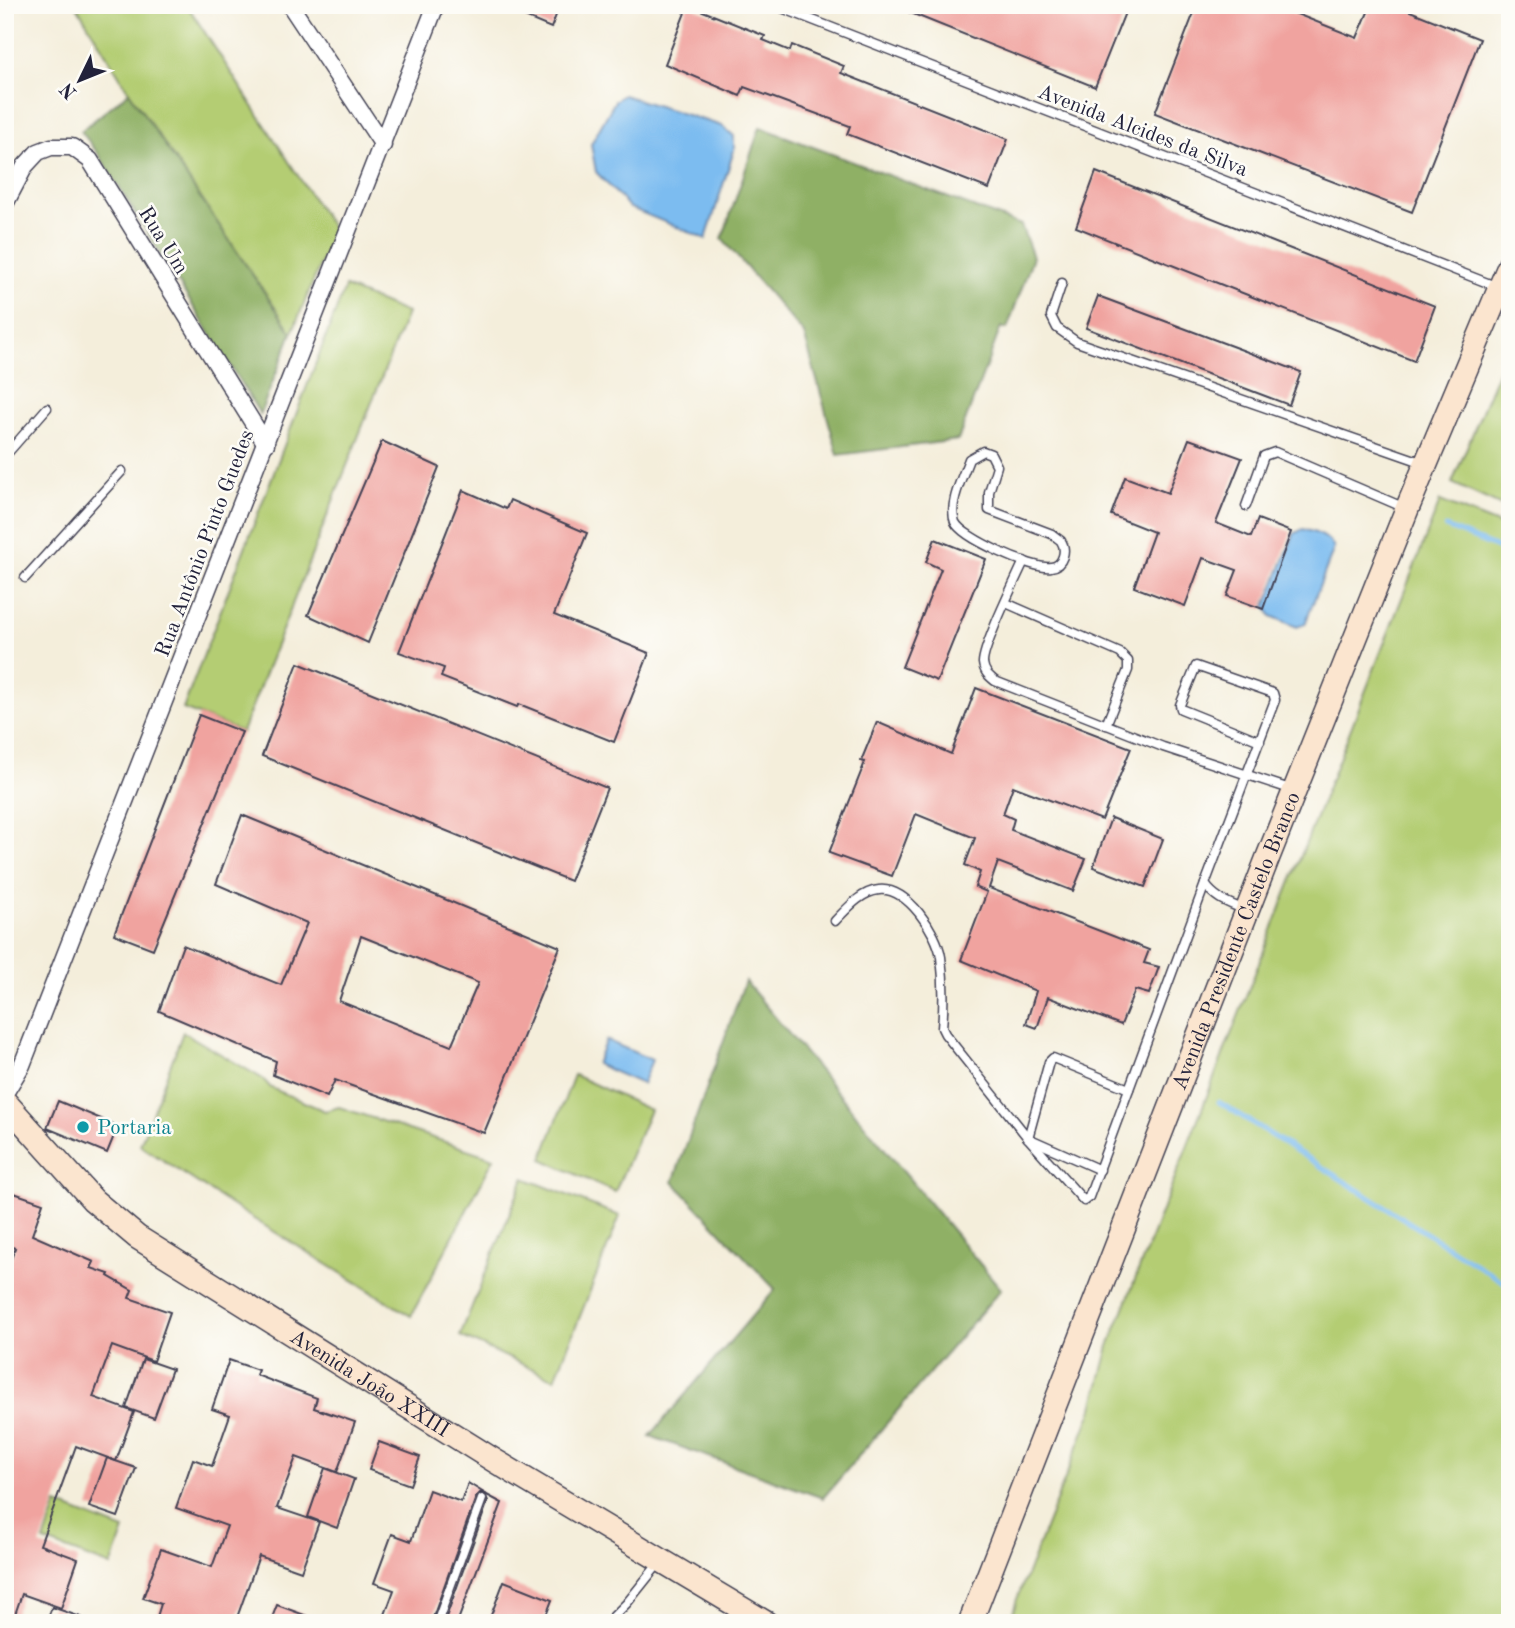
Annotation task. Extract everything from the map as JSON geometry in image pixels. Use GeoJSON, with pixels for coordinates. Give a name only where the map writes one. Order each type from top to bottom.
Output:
{"type":"FeatureCollection","features":[{"type":"Feature","properties":{"kind":"street"},"geometry":{"type":"LineString","coordinates":[[290,5],[383,145]]}},
{"type":"Feature","properties":{"kind":"street","name":"Rua Antônio Pinto Guedes"},"geometry":{"type":"LineString","coordinates":[[5,1093],[22,1065],[436,5]]}},
{"type":"Feature","properties":{"kind":"street","name":"Rua Um"},"geometry":{"type":"LineString","coordinates":[[5,204],[25,166],[38,152],[51,147],[72,147],[90,160],[266,444]]}},
{"type":"Feature","properties":{"kind":"street","name":"Avenida Presidente Castelo Branco"},"geometry":{"type":"LineString","coordinates":[[970,1623],[1247,912],[1408,509],[1510,264]]}},
{"type":"Feature","properties":{"kind":"street","name":"Avenida João XXIII"},"geometry":{"type":"LineString","coordinates":[[5,1102],[93,1200],[137,1237],[495,1461],[766,1623]]}},
{"type":"Feature","properties":{"kind":"lane","name":"Avenida Alcides da Silva"},"geometry":{"type":"LineString","coordinates":[[774,5],[1500,288]]}},
{"type":"Feature","properties":{"kind":"lane"},"geometry":{"type":"LineString","coordinates":[[1062,283],[1051,316],[1057,328],[1077,342],[1427,464]]}},
{"type":"Feature","properties":{"kind":"lane"},"geometry":{"type":"LineString","coordinates":[[5,456],[47,408]]}},
{"type":"Feature","properties":{"kind":"lane"},"geometry":{"type":"LineString","coordinates":[[983,451],[991,454],[997,466],[989,492],[989,510],[1052,534],[1060,541],[1064,551],[1061,561],[1048,568],[1024,561],[974,539],[961,530],[954,520],[954,505],[968,459],[975,453],[983,451]]}},
{"type":"Feature","properties":{"kind":"lane"},"geometry":{"type":"LineString","coordinates":[[1246,506],[1264,456],[1275,453],[1408,509]]}},
{"type":"Feature","properties":{"kind":"lane"},"geometry":{"type":"LineString","coordinates":[[25,578],[122,471]]}},
{"type":"Feature","properties":{"kind":"lane"},"geometry":{"type":"LineString","coordinates":[[1024,561],[983,663],[987,674],[995,681],[1163,747],[1296,791]]}},
{"type":"Feature","properties":{"kind":"lane"},"geometry":{"type":"LineString","coordinates":[[1006,603],[1120,653],[1128,661],[1128,670],[1106,725]]}},
{"type":"Feature","properties":{"kind":"lane"},"geometry":{"type":"LineString","coordinates":[[835,921],[855,901],[880,890],[892,892],[911,903],[928,925],[941,955],[942,1028],[1028,1138],[1084,1201],[1089,1197],[1100,1170],[1205,884],[1260,741],[1275,700],[1273,693],[1196,666],[1180,705],[1181,709],[1260,741]]}},
{"type":"Feature","properties":{"kind":"lane"},"geometry":{"type":"LineString","coordinates":[[1205,884],[1211,893],[1247,912]]}},
{"type":"Feature","properties":{"kind":"lane"},"geometry":{"type":"LineString","coordinates":[[1028,1138],[1051,1059],[1129,1089]]}},
{"type":"Feature","properties":{"kind":"lane"},"geometry":{"type":"LineString","coordinates":[[1028,1138],[1100,1170]]}},
{"type":"Feature","properties":{"kind":"lane"},"geometry":{"type":"LineString","coordinates":[[437,1623],[482,1499]]}},
{"type":"Feature","properties":{"kind":"lane"},"geometry":{"type":"LineString","coordinates":[[607,1623],[627,1603],[661,1560]]}},
{"type":"Feature","properties":{"kind":"green space"},"geometry":{"type":"Polygon","coordinates":[[[76,5],[187,5],[334,231],[292,333],[129,92],[76,5]]]}},
{"type":"Feature","properties":{"kind":"green space"},"geometry":{"type":"Polygon","coordinates":[[[129,92],[292,333],[260,414],[99,155],[81,131],[129,92]]]}},
{"type":"Feature","properties":{"kind":"green space"},"geometry":{"type":"Polygon","coordinates":[[[760,127],[1021,225],[1033,257],[1007,329],[1001,327],[958,440],[838,455],[804,334],[722,239],[760,127]]]}},
{"type":"Feature","properties":{"kind":"green space"},"geometry":{"type":"Polygon","coordinates":[[[345,287],[407,313],[242,732],[183,709],[345,287]]]}},
{"type":"Feature","properties":{"kind":"green space"},"geometry":{"type":"Polygon","coordinates":[[[1510,344],[1510,510],[1452,483],[1510,344]]]}},
{"type":"Feature","properties":{"kind":"green space"},"geometry":{"type":"Polygon","coordinates":[[[1440,501],[1510,529],[1510,1623],[1010,1623],[1017,1599],[1092,1411],[1109,1346],[1440,501]]]}},
{"type":"Feature","properties":{"kind":"green space"},"geometry":{"type":"Polygon","coordinates":[[[745,981],[1001,1289],[823,1498],[650,1436],[775,1289],[673,1182],[745,981]]]}},
{"type":"Feature","properties":{"kind":"green space"},"geometry":{"type":"Polygon","coordinates":[[[183,1032],[263,1079],[271,1088],[325,1111],[339,1107],[494,1158],[411,1316],[140,1145],[183,1032]]]}},
{"type":"Feature","properties":{"kind":"green space"},"geometry":{"type":"Polygon","coordinates":[[[574,1075],[650,1110],[615,1192],[542,1159],[574,1075]]]}},
{"type":"Feature","properties":{"kind":"green space"},"geometry":{"type":"Polygon","coordinates":[[[524,1178],[620,1216],[555,1379],[460,1336],[524,1178]]]}},
{"type":"Feature","properties":{"kind":"green space"},"geometry":{"type":"Polygon","coordinates":[[[57,1504],[124,1530],[111,1566],[44,1541],[57,1504]]]}},
{"type":"Feature","properties":{"kind":"water"},"geometry":{"type":"Polygon","coordinates":[[[623,95],[722,126],[734,136],[734,150],[706,239],[630,208],[596,172],[591,144],[615,101],[623,95]]]}},
{"type":"Feature","properties":{"kind":"water"},"geometry":{"type":"Polygon","coordinates":[[[1303,529],[1325,537],[1334,548],[1305,624],[1297,627],[1271,616],[1266,606],[1294,534],[1303,529]]]}},
{"type":"Feature","properties":{"kind":"water"},"geometry":{"type":"Polygon","coordinates":[[[606,1040],[652,1060],[642,1084],[596,1064],[606,1040]]]}},
{"type":"Feature","properties":{"kind":"building"},"geometry":{"type":"Polygon","coordinates":[[[496,5],[560,5],[551,28],[496,5]]]}},
{"type":"Feature","properties":{"kind":"building"},"geometry":{"type":"Polygon","coordinates":[[[688,5],[765,36],[763,40],[790,51],[792,45],[844,66],[841,73],[1008,139],[989,189],[847,134],[850,126],[744,87],[740,96],[665,64],[688,5]]]}},
{"type":"Feature","properties":{"kind":"building"},"geometry":{"type":"Polygon","coordinates":[[[891,5],[1128,5],[1095,87],[891,5]]]}},
{"type":"Feature","properties":{"kind":"building"},"geometry":{"type":"Polygon","coordinates":[[[1197,5],[1274,5],[1357,38],[1371,5],[1395,5],[1480,39],[1412,212],[1155,113],[1197,5]]]}},
{"type":"Feature","properties":{"kind":"building"},"geometry":{"type":"Polygon","coordinates":[[[1096,172],[1435,306],[1414,361],[1076,227],[1096,172]]]}},
{"type":"Feature","properties":{"kind":"building"},"geometry":{"type":"Polygon","coordinates":[[[1098,296],[1301,372],[1289,405],[1086,328],[1098,296]]]}},
{"type":"Feature","properties":{"kind":"building"},"geometry":{"type":"Polygon","coordinates":[[[1189,439],[1242,458],[1216,523],[1251,537],[1258,519],[1291,532],[1263,609],[1227,596],[1237,570],[1203,558],[1185,606],[1134,587],[1154,532],[1111,515],[1125,477],[1168,493],[1189,439]]]}},
{"type":"Feature","properties":{"kind":"building"},"geometry":{"type":"Polygon","coordinates":[[[382,441],[439,467],[368,643],[308,615],[382,441]]]}},
{"type":"Feature","properties":{"kind":"building"},"geometry":{"type":"Polygon","coordinates":[[[463,490],[506,509],[510,500],[587,533],[554,615],[649,653],[614,742],[519,704],[517,707],[441,677],[444,668],[399,652],[463,490]]]}},
{"type":"Feature","properties":{"kind":"building"},"geometry":{"type":"Polygon","coordinates":[[[935,539],[986,559],[937,681],[902,667],[941,569],[926,562],[935,539]]]}},
{"type":"Feature","properties":{"kind":"building"},"geometry":{"type":"Polygon","coordinates":[[[298,663],[607,788],[570,881],[262,756],[298,663]]]}},
{"type":"Feature","properties":{"kind":"building"},"geometry":{"type":"Polygon","coordinates":[[[976,688],[1131,748],[1102,820],[1013,786],[1003,814],[1014,819],[1011,830],[1086,859],[1073,891],[998,862],[989,888],[1149,950],[1144,963],[1159,967],[1149,994],[1135,990],[1121,1025],[1048,997],[1037,1028],[1026,1024],[1036,991],[961,960],[987,892],[975,887],[980,872],[965,865],[975,838],[916,814],[892,876],[829,853],[865,762],[861,761],[877,722],[951,754],[976,688]]]}},
{"type":"Feature","properties":{"kind":"building"},"geometry":{"type":"Polygon","coordinates":[[[199,715],[242,732],[153,949],[114,934],[199,715]]]}},
{"type":"Feature","properties":{"kind":"building"},"geometry":{"type":"Polygon","coordinates":[[[242,815],[560,947],[484,1133],[335,1080],[327,1097],[273,1075],[276,1061],[159,1011],[183,945],[281,985],[307,923],[216,884],[242,815]],[[361,936],[339,1001],[451,1046],[478,983],[361,936]]]}},
{"type":"Feature","properties":{"kind":"building"},"geometry":{"type":"Polygon","coordinates":[[[1111,818],[1163,839],[1145,887],[1093,867],[1111,818]]]}},
{"type":"Feature","properties":{"kind":"building","name":"Portaria"},"geometry":{"type":"Polygon","coordinates":[[[58,1101],[118,1126],[107,1153],[47,1128],[58,1101]]]}},
{"type":"Feature","properties":{"kind":"building"},"geometry":{"type":"Polygon","coordinates":[[[14,1193],[43,1203],[32,1235],[94,1262],[91,1268],[109,1274],[108,1276],[132,1290],[129,1298],[170,1312],[153,1361],[112,1346],[93,1397],[134,1412],[116,1461],[76,1446],[40,1545],[78,1559],[61,1608],[22,1594],[12,1623],[5,1623],[5,1277],[15,1248],[5,1245],[5,1218],[14,1193]]]}},
{"type":"Feature","properties":{"kind":"building"},"geometry":{"type":"Polygon","coordinates":[[[143,1359],[172,1369],[154,1418],[126,1408],[143,1359]]]}},
{"type":"Feature","properties":{"kind":"building"},"geometry":{"type":"Polygon","coordinates":[[[229,1360],[258,1370],[256,1375],[317,1398],[314,1408],[355,1422],[337,1472],[296,1457],[277,1508],[319,1522],[301,1571],[259,1556],[235,1623],[155,1623],[161,1604],[143,1598],[161,1549],[212,1567],[227,1526],[176,1508],[193,1459],[212,1466],[230,1415],[212,1409],[229,1360]]]}},
{"type":"Feature","properties":{"kind":"building"},"geometry":{"type":"Polygon","coordinates":[[[379,1442],[420,1457],[410,1485],[369,1470],[379,1442]]]}},
{"type":"Feature","properties":{"kind":"building"},"geometry":{"type":"Polygon","coordinates":[[[107,1458],[136,1468],[118,1517],[89,1507],[107,1458]]]}},
{"type":"Feature","properties":{"kind":"building"},"geometry":{"type":"Polygon","coordinates":[[[325,1468],[354,1479],[337,1528],[308,1517],[325,1468]]]}},
{"type":"Feature","properties":{"kind":"building"},"geometry":{"type":"Polygon","coordinates":[[[468,1483],[484,1493],[476,1497],[431,1623],[382,1623],[394,1590],[374,1583],[392,1534],[411,1541],[429,1490],[461,1502],[468,1483]]]}},
{"type":"Feature","properties":{"kind":"building"},"geometry":{"type":"Polygon","coordinates":[[[485,1494],[502,1503],[457,1623],[444,1623],[488,1501],[485,1494]]]}},
{"type":"Feature","properties":{"kind":"building"},"geometry":{"type":"Polygon","coordinates":[[[504,1581],[552,1600],[543,1623],[488,1623],[504,1581]]]}},
{"type":"Feature","properties":{"kind":"building"},"geometry":{"type":"Polygon","coordinates":[[[277,1605],[321,1621],[270,1623],[277,1605]]]}},
{"type":"Feature","properties":{"kind":"building"},"geometry":{"type":"Polygon","coordinates":[[[52,1607],[92,1621],[46,1623],[52,1607]]]}},
{"type":"Feature","properties":{"kind":"waterway"},"geometry":{"type":"LineString","coordinates":[[1446,527],[1497,548],[1510,557]]}},
{"type":"Feature","properties":{"kind":"waterway"},"geometry":{"type":"LineString","coordinates":[[1219,1102],[1510,1286]]}},
{"type":"Feature","properties":{"kind":"place","name":"Portaria"},"geometry":{"type":"Point","coordinates":[83,1127]}}]}
